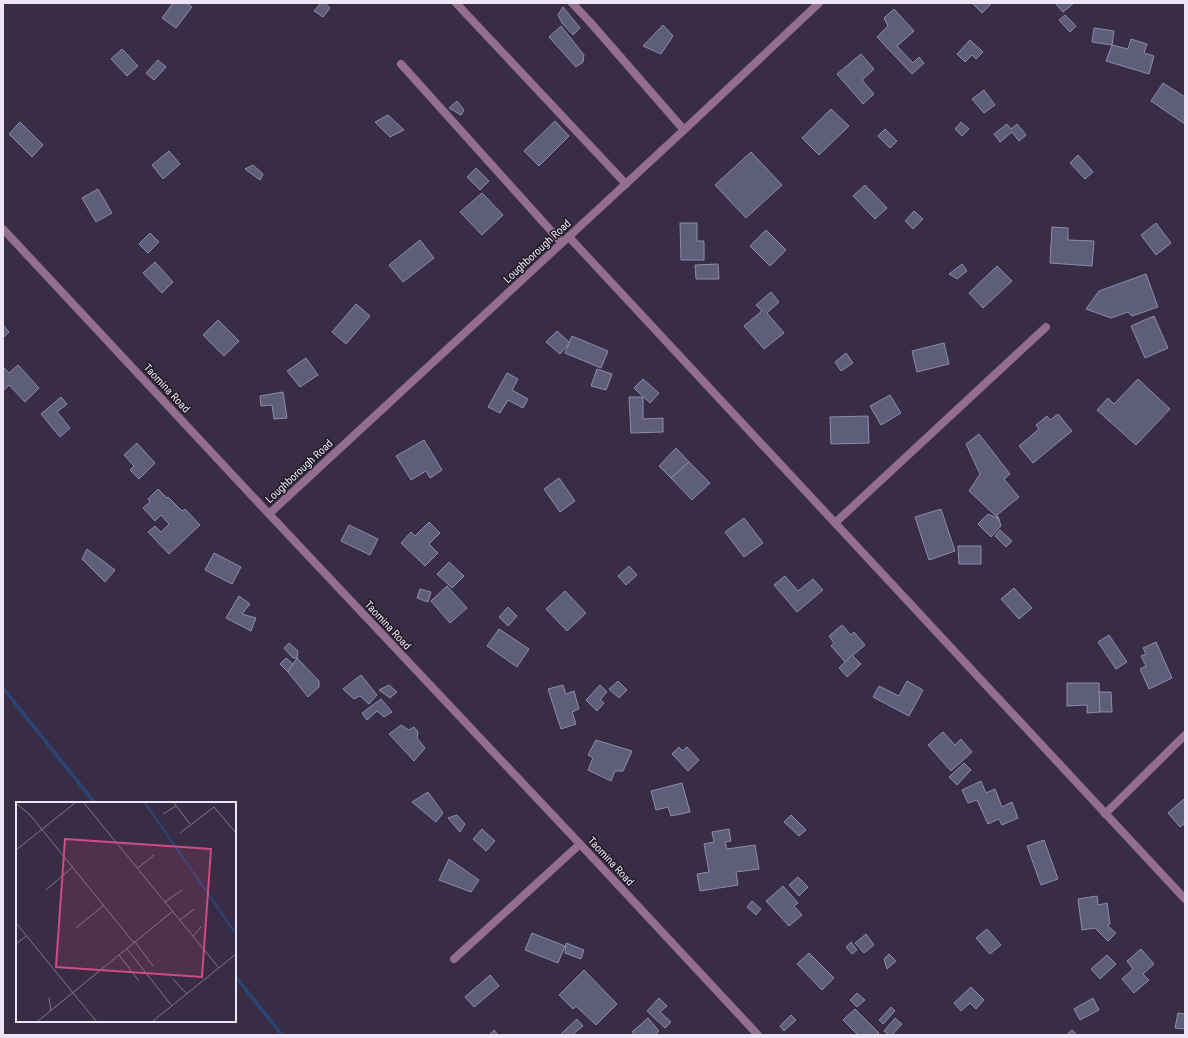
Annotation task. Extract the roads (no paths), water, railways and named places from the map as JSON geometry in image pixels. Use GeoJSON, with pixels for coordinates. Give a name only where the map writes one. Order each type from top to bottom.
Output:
{"type":"FeatureCollection","features":[{"type":"Feature","properties":{"kind":"street"},"geometry":{"type":"LineString","coordinates":[[456,3],[626,184]]}},
{"type":"Feature","properties":{"kind":"street"},"geometry":{"type":"LineString","coordinates":[[572,3],[684,130]]}},
{"type":"Feature","properties":{"kind":"street","name":"Loughborough Road"},"geometry":{"type":"LineString","coordinates":[[269,514],[569,237],[819,3]]}},
{"type":"Feature","properties":{"kind":"street"},"geometry":{"type":"LineString","coordinates":[[401,64],[562,243]]}},
{"type":"Feature","properties":{"kind":"street","name":"Taomina Road"},"geometry":{"type":"LineString","coordinates":[[3,229],[758,1035]]}},
{"type":"Feature","properties":{"kind":"street"},"geometry":{"type":"LineString","coordinates":[[569,237],[1185,899]]}},
{"type":"Feature","properties":{"kind":"street"},"geometry":{"type":"LineString","coordinates":[[835,523],[1046,327]]}},
{"type":"Feature","properties":{"kind":"street"},"geometry":{"type":"LineString","coordinates":[[1105,814],[1185,736]]}},
{"type":"Feature","properties":{"kind":"street"},"geometry":{"type":"LineString","coordinates":[[454,959],[580,844]]}},
{"type":"Feature","properties":{"kind":"waterway"},"geometry":{"type":"LineString","coordinates":[[3,688],[94,802]]}},
{"type":"Feature","properties":{"kind":"waterway"},"geometry":{"type":"LineString","coordinates":[[236,977],[282,1035]]}}]}
